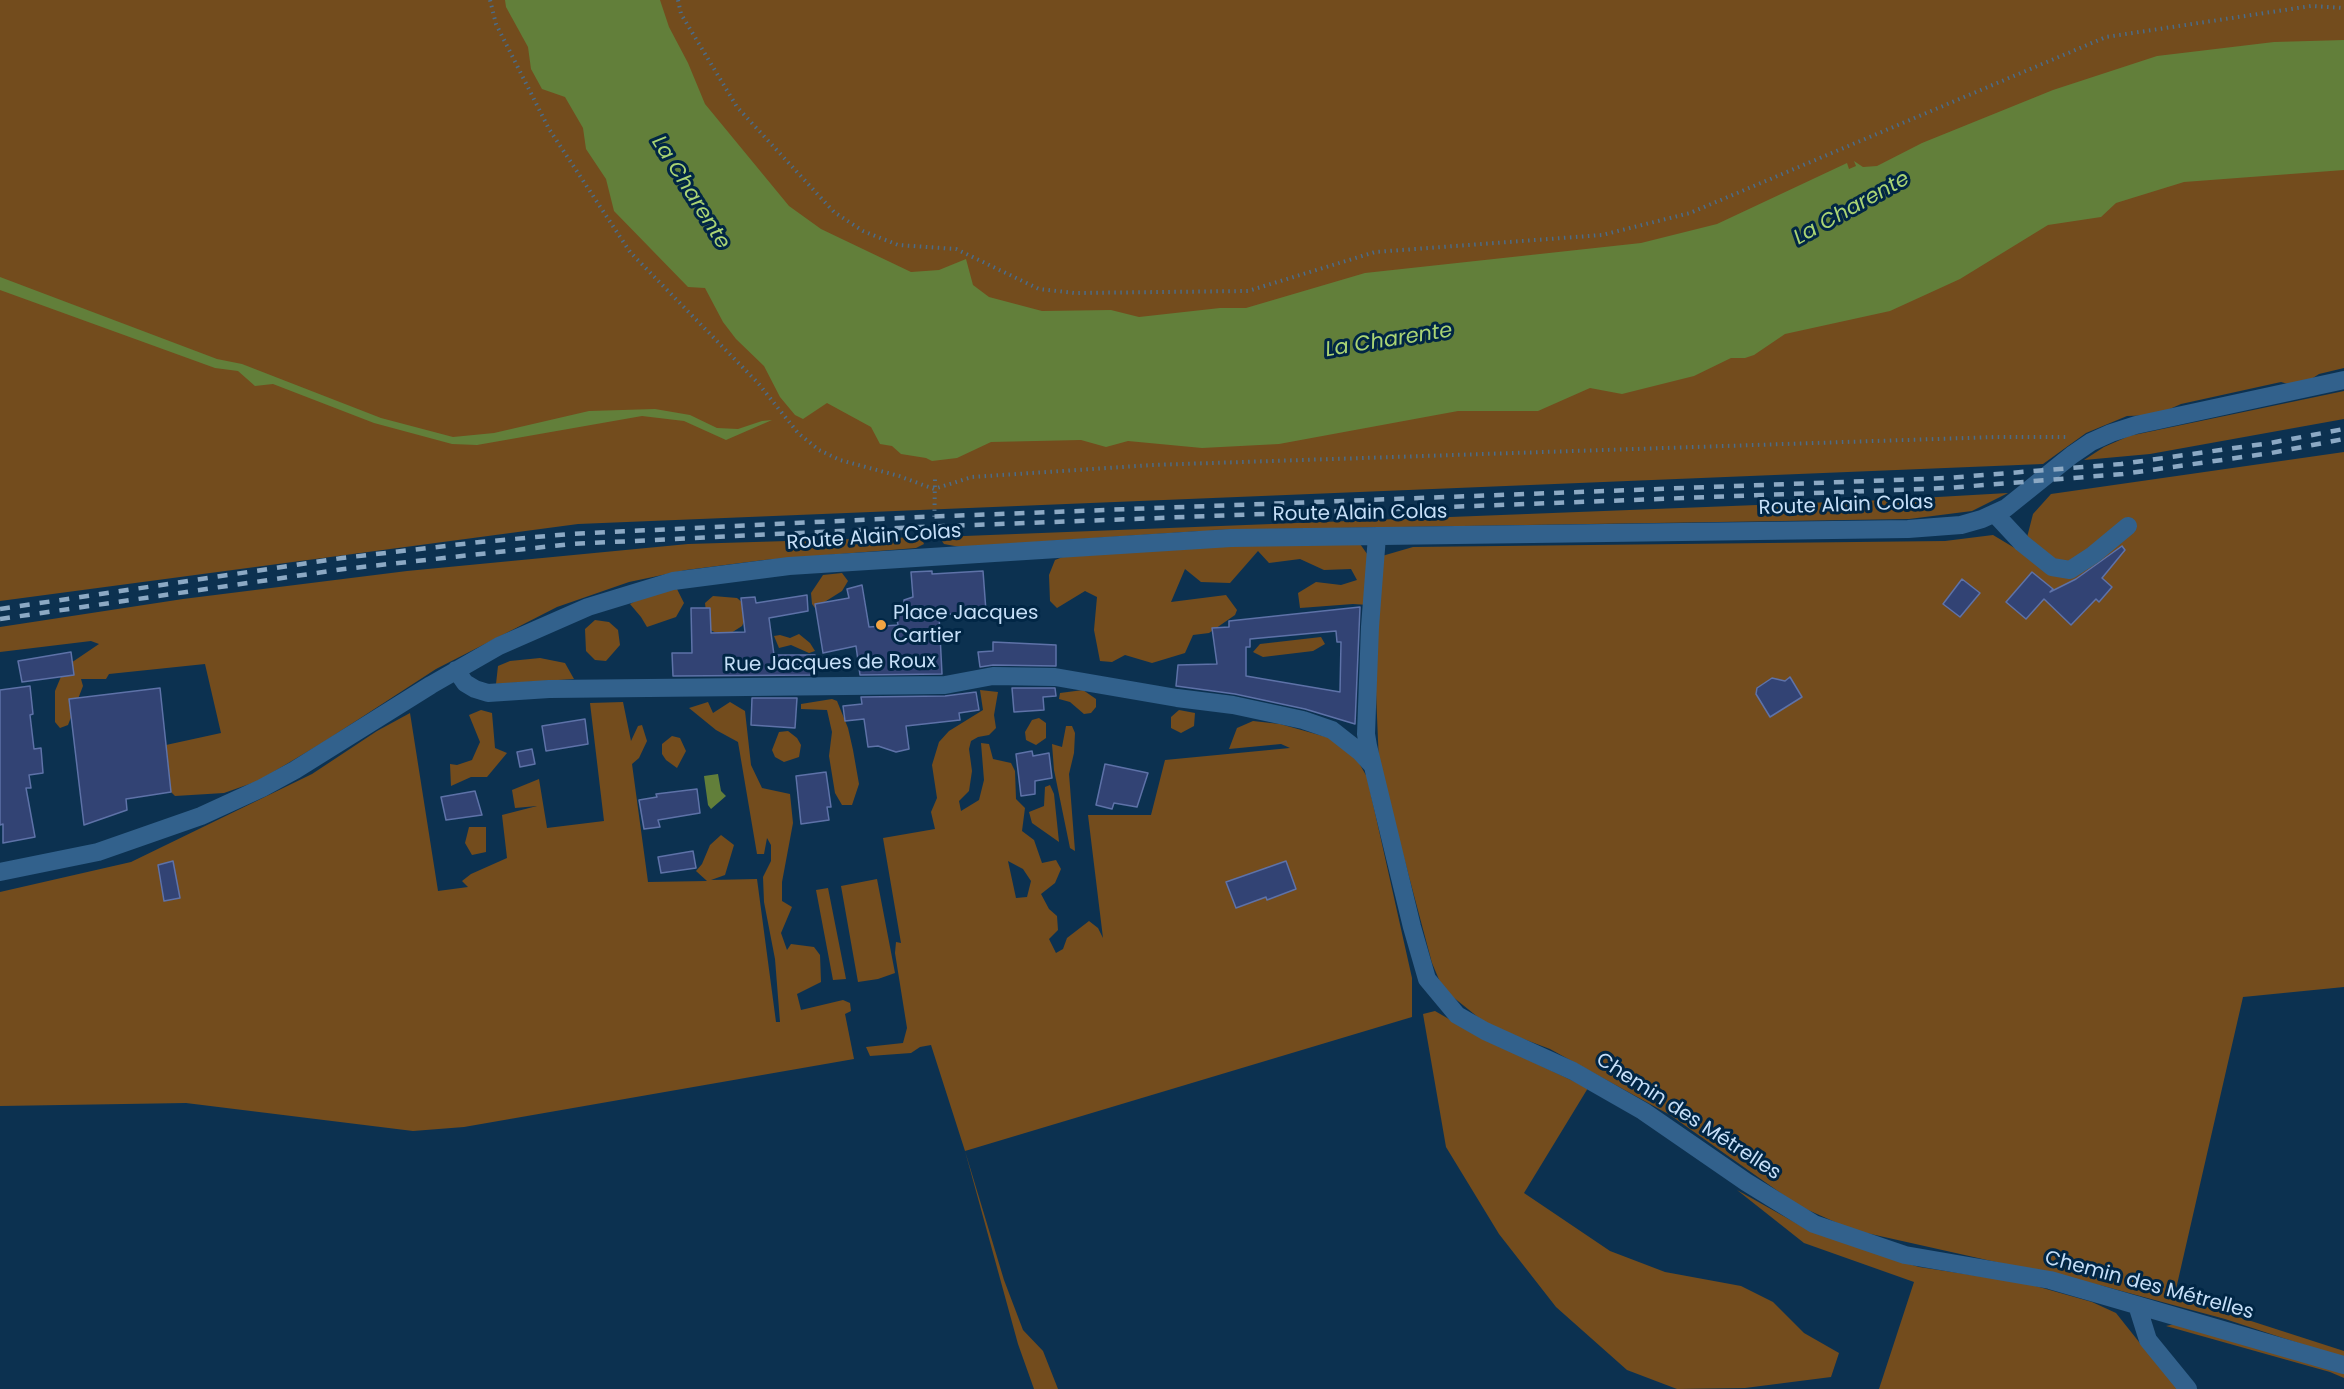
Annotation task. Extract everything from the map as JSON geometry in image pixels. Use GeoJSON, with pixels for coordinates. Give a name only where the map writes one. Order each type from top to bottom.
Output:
{"type":"FeatureCollection","features":[{"type":"Feature","properties":{"kind":"street","name":"Route Alain Colas"},"geometry":{"type":"LineString","coordinates":[[0,872],[98,852],[201,816],[262,788],[499,646],[588,607],[673,581],[789,566],[1220,539],[1908,529],[1961,525],[1995,514],[2021,497],[2091,442],[2136,425],[2344,380]]}},
{"type":"Feature","properties":{"kind":"street"},"geometry":{"type":"LineString","coordinates":[[1995,514],[2022,543],[2052,567],[2070,570],[2093,555],[2128,526]]}},
{"type":"Feature","properties":{"kind":"street","name":"Chemin des Métrelles"},"geometry":{"type":"LineString","coordinates":[[1377,536],[1370,627],[1366,734],[1412,927],[1427,979],[1457,1015],[1485,1031],[1573,1071],[1643,1112],[1746,1182],[1814,1224],[1905,1255],[2050,1280],[2344,1365]]}},
{"type":"Feature","properties":{"kind":"street","name":"Rue Jacques de Roux"},"geometry":{"type":"LineString","coordinates":[[456,670],[465,683],[488,693],[549,689],[945,685],[993,676],[1055,677],[1233,705],[1303,720],[1332,730],[1360,752],[1373,767]]}},
{"type":"Feature","properties":{"kind":"street"},"geometry":{"type":"LineString","coordinates":[[2137,1305],[2148,1340],[2188,1389]]}},
{"type":"Feature","properties":{"kind":"path"},"geometry":{"type":"LineString","coordinates":[[490,0],[496,24],[549,129],[630,252],[758,383],[798,433],[819,450],[840,460],[899,476],[934,489],[972,477],[1162,465],[1996,437],[2084,438],[2091,442]]}},
{"type":"Feature","properties":{"kind":"path"},"geometry":{"type":"LineString","coordinates":[[678,0],[681,14],[737,107],[834,212],[863,231],[898,245],[956,249],[1040,289],[1075,293],[1248,291],[1375,252],[1602,235],[1690,213],[2106,37],[2311,6],[2344,8]]}},
{"type":"Feature","properties":{"kind":"path"},"geometry":{"type":"LineString","coordinates":[[935,478],[936,556]]}},
{"type":"Feature","properties":{"kind":"shaded area"},"geometry":{"type":"Polygon","coordinates":[[[0,0],[2344,0],[2344,368],[2319,374],[2299,387],[2281,382],[2181,404],[2156,415],[2127,416],[2086,433],[2043,464],[578,524],[0,601],[0,0]]]}},
{"type":"Feature","properties":{"kind":"shaded area"},"geometry":{"type":"Polygon","coordinates":[[[2344,391],[2344,419],[2150,454],[2084,460],[2104,447],[2129,436],[2344,391]]]}},
{"type":"Feature","properties":{"kind":"shaded area"},"geometry":{"type":"Polygon","coordinates":[[[2344,452],[2344,987],[2243,997],[2176,1289],[2189,1301],[2344,1351],[2344,1358],[2225,1319],[2103,1286],[1853,1230],[1799,1206],[1670,1115],[1550,1049],[1489,1026],[1443,989],[1432,963],[1379,764],[1375,668],[1382,556],[1413,547],[1945,541],[1993,535],[2023,553],[2033,514],[2051,494],[2344,452]]]}},
{"type":"Feature","properties":{"kind":"shaded area"},"geometry":{"type":"Polygon","coordinates":[[[2008,493],[1972,511],[1909,519],[1209,530],[1360,544],[1370,558],[1369,605],[1300,608],[1298,593],[1316,582],[1341,585],[1357,580],[1351,569],[1324,570],[1300,559],[1269,563],[1258,551],[1230,583],[1201,582],[1185,569],[1171,602],[1226,595],[1237,610],[1235,615],[1209,633],[1193,635],[1185,653],[1152,663],[1125,655],[1112,662],[1100,661],[1094,630],[1097,597],[1085,591],[1057,608],[1050,601],[1049,575],[1055,560],[1078,551],[1201,531],[960,547],[944,544],[939,537],[1885,500],[2008,493]]]}},
{"type":"Feature","properties":{"kind":"shaded area"},"geometry":{"type":"Polygon","coordinates":[[[921,537],[924,544],[916,548],[764,560],[686,570],[629,582],[557,607],[436,669],[322,743],[258,781],[224,793],[175,796],[171,792],[166,745],[221,733],[205,664],[109,674],[106,679],[81,679],[83,686],[68,725],[60,728],[55,722],[55,691],[65,667],[99,644],[91,641],[0,652],[0,627],[183,599],[407,571],[688,544],[921,537]]]}},
{"type":"Feature","properties":{"kind":"shaded area"},"geometry":{"type":"Polygon","coordinates":[[[842,573],[848,581],[842,591],[815,608],[812,604],[811,593],[823,575],[842,573]]]}},
{"type":"Feature","properties":{"kind":"shaded area"},"geometry":{"type":"Polygon","coordinates":[[[677,589],[684,603],[676,617],[647,627],[630,604],[654,591],[677,589]]]}},
{"type":"Feature","properties":{"kind":"shaded area"},"geometry":{"type":"Polygon","coordinates":[[[713,596],[737,598],[744,604],[747,615],[742,626],[731,633],[721,635],[708,629],[705,603],[713,596]]]}},
{"type":"Feature","properties":{"kind":"shaded area"},"geometry":{"type":"Polygon","coordinates":[[[595,620],[609,622],[618,630],[620,645],[606,661],[595,660],[586,651],[585,629],[595,620]]]}},
{"type":"Feature","properties":{"kind":"shaded area"},"geometry":{"type":"Polygon","coordinates":[[[799,634],[810,643],[815,651],[809,653],[791,645],[779,648],[774,636],[790,638],[799,634]]]}},
{"type":"Feature","properties":{"kind":"shaded area"},"geometry":{"type":"Polygon","coordinates":[[[1321,637],[1325,644],[1313,651],[1263,657],[1253,652],[1260,644],[1321,637]]]}},
{"type":"Feature","properties":{"kind":"shaded area"},"geometry":{"type":"Polygon","coordinates":[[[540,658],[565,663],[574,679],[496,684],[498,666],[510,661],[540,658]]]}},
{"type":"Feature","properties":{"kind":"shaded area"},"geometry":{"type":"Polygon","coordinates":[[[980,690],[998,692],[994,715],[996,728],[989,735],[971,741],[969,749],[972,771],[969,791],[959,801],[961,811],[979,800],[984,780],[981,743],[989,744],[993,759],[1011,763],[1015,771],[1016,799],[1025,808],[1022,831],[1034,840],[1042,863],[1056,860],[1061,869],[1055,883],[1041,894],[1049,909],[1057,916],[1058,930],[1049,939],[1056,953],[1063,949],[1067,938],[1089,921],[1098,928],[1103,938],[1088,815],[1151,815],[1165,760],[1290,748],[1281,744],[1229,749],[1237,728],[1253,721],[1280,724],[1330,738],[1355,756],[1367,777],[1412,978],[1412,1017],[965,1151],[931,1045],[920,1047],[911,1053],[870,1056],[866,1047],[903,1043],[907,1028],[895,953],[896,942],[901,943],[883,838],[935,829],[931,812],[937,798],[932,765],[939,742],[949,731],[983,710],[980,690]],[[1008,861],[1016,898],[1027,897],[1031,881],[1023,869],[1008,861]]]}},
{"type":"Feature","properties":{"kind":"shaded area"},"geometry":{"type":"Polygon","coordinates":[[[1083,690],[1096,699],[1096,707],[1091,713],[1084,714],[1070,702],[1059,699],[1060,693],[1083,690]]]}},
{"type":"Feature","properties":{"kind":"shaded area"},"geometry":{"type":"Polygon","coordinates":[[[832,699],[837,701],[848,728],[853,750],[859,784],[852,805],[842,805],[835,793],[829,756],[832,732],[827,710],[801,709],[801,704],[832,699]]]}},
{"type":"Feature","properties":{"kind":"shaded area"},"geometry":{"type":"Polygon","coordinates":[[[623,702],[631,741],[638,726],[642,725],[647,741],[639,758],[632,764],[648,882],[707,881],[696,871],[702,864],[710,845],[721,835],[734,845],[725,875],[711,880],[757,879],[776,1022],[780,1022],[775,959],[764,902],[763,877],[771,861],[771,845],[767,838],[764,854],[757,854],[738,742],[716,730],[689,708],[708,702],[713,713],[730,702],[745,711],[751,765],[762,788],[790,794],[793,823],[782,882],[782,901],[792,907],[781,933],[787,950],[791,944],[814,947],[820,955],[821,982],[797,994],[801,1010],[843,1000],[850,1003],[851,1011],[845,1014],[854,1059],[464,1127],[413,1131],[186,1103],[0,1106],[0,892],[131,862],[312,774],[377,731],[410,713],[438,891],[468,887],[462,881],[471,874],[507,858],[502,815],[537,806],[515,808],[512,790],[539,779],[547,828],[604,821],[590,703],[623,702]]]}},
{"type":"Feature","properties":{"kind":"shaded area"},"geometry":{"type":"Polygon","coordinates":[[[481,710],[492,713],[495,748],[507,753],[487,777],[471,777],[451,786],[450,764],[457,765],[472,760],[480,742],[469,715],[481,710]]]}},
{"type":"Feature","properties":{"kind":"shaded area"},"geometry":{"type":"Polygon","coordinates":[[[1179,710],[1195,713],[1194,726],[1181,733],[1171,728],[1171,717],[1179,710]]]}},
{"type":"Feature","properties":{"kind":"shaded area"},"geometry":{"type":"Polygon","coordinates":[[[1039,718],[1046,723],[1046,738],[1036,745],[1026,740],[1025,732],[1032,720],[1039,718]]]}},
{"type":"Feature","properties":{"kind":"shaded area"},"geometry":{"type":"Polygon","coordinates":[[[1066,726],[1072,726],[1075,733],[1074,753],[1069,774],[1075,851],[1070,848],[1054,770],[1052,744],[1062,747],[1066,726]]]}},
{"type":"Feature","properties":{"kind":"shaded area"},"geometry":{"type":"Polygon","coordinates":[[[788,731],[797,738],[801,745],[799,757],[784,762],[775,757],[772,750],[779,732],[788,731]]]}},
{"type":"Feature","properties":{"kind":"shaded area"},"geometry":{"type":"Polygon","coordinates":[[[672,736],[680,738],[686,751],[677,768],[662,754],[662,744],[672,736]]]}},
{"type":"Feature","properties":{"kind":"shaded area"},"geometry":{"type":"Polygon","coordinates":[[[1050,785],[1054,794],[1059,842],[1032,823],[1029,812],[1044,806],[1045,787],[1050,785]]]}},
{"type":"Feature","properties":{"kind":"shaded area"},"geometry":{"type":"Polygon","coordinates":[[[469,827],[486,827],[486,852],[472,855],[465,843],[469,827]]]}},
{"type":"Feature","properties":{"kind":"shaded area"},"geometry":{"type":"Polygon","coordinates":[[[877,879],[895,973],[878,979],[858,982],[841,886],[877,879]]]}},
{"type":"Feature","properties":{"kind":"shaded area"},"geometry":{"type":"Polygon","coordinates":[[[828,888],[846,979],[833,980],[816,890],[828,888]]]}},
{"type":"Feature","properties":{"kind":"shaded area"},"geometry":{"type":"Polygon","coordinates":[[[1435,1011],[1480,1037],[1588,1088],[1524,1193],[1610,1251],[1665,1272],[1741,1286],[1773,1302],[1804,1333],[1839,1353],[1831,1377],[1745,1388],[1677,1389],[1627,1370],[1556,1307],[1499,1234],[1446,1147],[1423,1014],[1435,1011]]]}},
{"type":"Feature","properties":{"kind":"shaded area"},"geometry":{"type":"Polygon","coordinates":[[[965,1151],[1004,1280],[1023,1330],[1043,1351],[1058,1389],[1034,1389],[1018,1344],[965,1151]]]}},
{"type":"Feature","properties":{"kind":"shaded area"},"geometry":{"type":"Polygon","coordinates":[[[1737,1190],[1810,1231],[1883,1256],[1919,1267],[2025,1283],[2092,1302],[2116,1313],[2181,1389],[1879,1389],[1914,1282],[1804,1243],[1737,1190]]]}},
{"type":"Feature","properties":{"kind":"shaded area"},"geometry":{"type":"Polygon","coordinates":[[[2179,1323],[2344,1373],[2344,1378],[2330,1372],[2166,1326],[2179,1323]]]}},
{"type":"Feature","properties":{"kind":"water","name":"La Charente"},"geometry":{"type":"Polygon","coordinates":[[[505,0],[660,0],[669,27],[688,63],[705,104],[789,206],[821,229],[911,272],[939,270],[966,259],[973,285],[989,297],[1042,311],[1111,310],[1139,317],[1220,308],[1246,308],[1365,273],[1641,243],[1717,224],[1847,163],[1849,169],[1856,166],[1854,161],[1863,167],[1877,166],[1922,143],[2053,90],[2157,56],[2274,42],[2344,40],[2344,170],[2184,182],[2116,203],[2101,217],[2048,225],[1960,279],[1890,311],[1785,334],[1754,355],[1745,358],[1731,358],[1694,376],[1622,394],[1590,388],[1538,411],[1458,411],[1279,444],[1202,448],[1128,441],[1106,447],[1081,440],[991,442],[957,458],[932,461],[901,454],[892,446],[880,444],[871,427],[827,403],[803,419],[795,415],[780,397],[764,366],[736,339],[723,322],[705,288],[688,287],[614,211],[606,179],[586,149],[583,128],[565,97],[542,89],[531,69],[528,47],[506,7],[505,0]]]}},
{"type":"Feature","properties":{"kind":"water"},"geometry":{"type":"Polygon","coordinates":[[[0,277],[217,359],[242,364],[381,418],[453,437],[494,433],[589,411],[655,409],[690,415],[717,428],[738,429],[772,420],[726,440],[684,421],[642,416],[477,445],[452,444],[374,423],[273,384],[255,386],[238,371],[215,368],[0,290],[0,277]]]}},
{"type":"Feature","properties":{"kind":"water"},"geometry":{"type":"Polygon","coordinates":[[[718,774],[721,791],[726,796],[711,809],[708,805],[704,776],[718,774]]]}},
{"type":"Feature","properties":{"kind":"building"},"geometry":{"type":"Polygon","coordinates":[[[2122,546],[2125,550],[2102,578],[2112,587],[2099,602],[2096,599],[2071,625],[2044,599],[2026,619],[2006,602],[2032,572],[2053,589],[2050,592],[2076,579],[2122,546]]]}},
{"type":"Feature","properties":{"kind":"building"},"geometry":{"type":"Polygon","coordinates":[[[932,571],[932,574],[983,571],[986,611],[939,615],[942,674],[860,675],[856,646],[823,653],[815,604],[849,598],[847,589],[862,585],[869,627],[898,625],[895,608],[904,606],[904,600],[913,597],[911,572],[932,571]]]}},
{"type":"Feature","properties":{"kind":"building"},"geometry":{"type":"Polygon","coordinates":[[[1962,579],[1980,593],[1960,617],[1943,604],[1962,579]]]}},
{"type":"Feature","properties":{"kind":"building"},"geometry":{"type":"Polygon","coordinates":[[[807,595],[808,611],[769,618],[774,655],[815,655],[815,675],[673,676],[672,653],[692,653],[691,608],[710,608],[711,633],[745,632],[741,598],[755,597],[756,603],[807,595]]]}},
{"type":"Feature","properties":{"kind":"building"},"geometry":{"type":"Polygon","coordinates":[[[1360,607],[1355,724],[1305,709],[1235,694],[1176,686],[1178,665],[1217,664],[1212,628],[1229,627],[1229,621],[1360,607]],[[1336,631],[1250,639],[1250,647],[1246,647],[1246,676],[1340,692],[1341,642],[1337,642],[1336,631]]]}},
{"type":"Feature","properties":{"kind":"building"},"geometry":{"type":"Polygon","coordinates":[[[993,642],[1056,645],[1056,666],[993,665],[980,667],[978,652],[993,651],[993,642]]]}},
{"type":"Feature","properties":{"kind":"building"},"geometry":{"type":"Polygon","coordinates":[[[71,652],[74,675],[22,682],[18,661],[71,652]]]}},
{"type":"Feature","properties":{"kind":"building"},"geometry":{"type":"Polygon","coordinates":[[[1790,677],[1802,697],[1770,717],[1756,694],[1757,688],[1772,678],[1785,681],[1790,677]]]}},
{"type":"Feature","properties":{"kind":"building"},"geometry":{"type":"Polygon","coordinates":[[[30,686],[33,714],[30,715],[34,749],[41,748],[43,773],[29,775],[31,788],[26,788],[35,837],[3,843],[3,824],[0,825],[0,690],[30,686]]]}},
{"type":"Feature","properties":{"kind":"building"},"geometry":{"type":"Polygon","coordinates":[[[160,688],[171,792],[126,799],[127,810],[84,825],[69,699],[160,688]]]}},
{"type":"Feature","properties":{"kind":"building"},"geometry":{"type":"Polygon","coordinates":[[[1012,688],[1055,688],[1056,696],[1043,697],[1044,710],[1014,712],[1012,688]]]}},
{"type":"Feature","properties":{"kind":"building"},"geometry":{"type":"Polygon","coordinates":[[[976,692],[979,710],[959,713],[960,720],[906,726],[909,749],[896,752],[878,746],[868,747],[864,719],[845,721],[843,706],[862,704],[861,697],[945,696],[976,692]]]}},
{"type":"Feature","properties":{"kind":"building"},"geometry":{"type":"Polygon","coordinates":[[[752,698],[797,698],[795,728],[751,725],[752,698]]]}},
{"type":"Feature","properties":{"kind":"building"},"geometry":{"type":"Polygon","coordinates":[[[585,719],[588,744],[546,751],[542,726],[585,719]]]}},
{"type":"Feature","properties":{"kind":"building"},"geometry":{"type":"Polygon","coordinates":[[[532,749],[535,764],[520,767],[517,752],[532,749]]]}},
{"type":"Feature","properties":{"kind":"building"},"geometry":{"type":"Polygon","coordinates":[[[1032,751],[1033,756],[1049,753],[1052,778],[1035,781],[1035,794],[1021,796],[1016,754],[1032,751]]]}},
{"type":"Feature","properties":{"kind":"building"},"geometry":{"type":"Polygon","coordinates":[[[1105,764],[1148,773],[1137,807],[1114,803],[1112,809],[1096,805],[1105,764]]]}},
{"type":"Feature","properties":{"kind":"building"},"geometry":{"type":"Polygon","coordinates":[[[826,772],[831,807],[827,807],[829,820],[801,824],[796,776],[826,772]]]}},
{"type":"Feature","properties":{"kind":"building"},"geometry":{"type":"Polygon","coordinates":[[[697,789],[700,813],[658,820],[660,827],[644,829],[639,800],[657,797],[656,794],[697,789]]]}},
{"type":"Feature","properties":{"kind":"building"},"geometry":{"type":"Polygon","coordinates":[[[475,791],[482,815],[446,820],[441,797],[475,791]]]}},
{"type":"Feature","properties":{"kind":"building"},"geometry":{"type":"Polygon","coordinates":[[[693,851],[696,868],[661,873],[658,857],[693,851]]]}},
{"type":"Feature","properties":{"kind":"building"},"geometry":{"type":"Polygon","coordinates":[[[173,861],[180,898],[164,901],[158,865],[173,861]]]}},
{"type":"Feature","properties":{"kind":"building"},"geometry":{"type":"Polygon","coordinates":[[[1286,861],[1296,889],[1236,908],[1226,882],[1286,861]]]}},
{"type":"Feature","properties":{"kind":"railway"},"geometry":{"type":"LineString","coordinates":[[0,609],[342,558],[570,534],[920,517],[1947,478],[2121,464],[2270,443],[2344,429]]}},
{"type":"Feature","properties":{"kind":"railway"},"geometry":{"type":"LineString","coordinates":[[0,619],[344,569],[571,544],[921,527],[1947,488],[2123,474],[2271,453],[2344,439]]}},
{"type":"Feature","properties":{"kind":"place","name":"Place Jacques Cartier"},"geometry":{"type":"Point","coordinates":[881,625]}}]}
